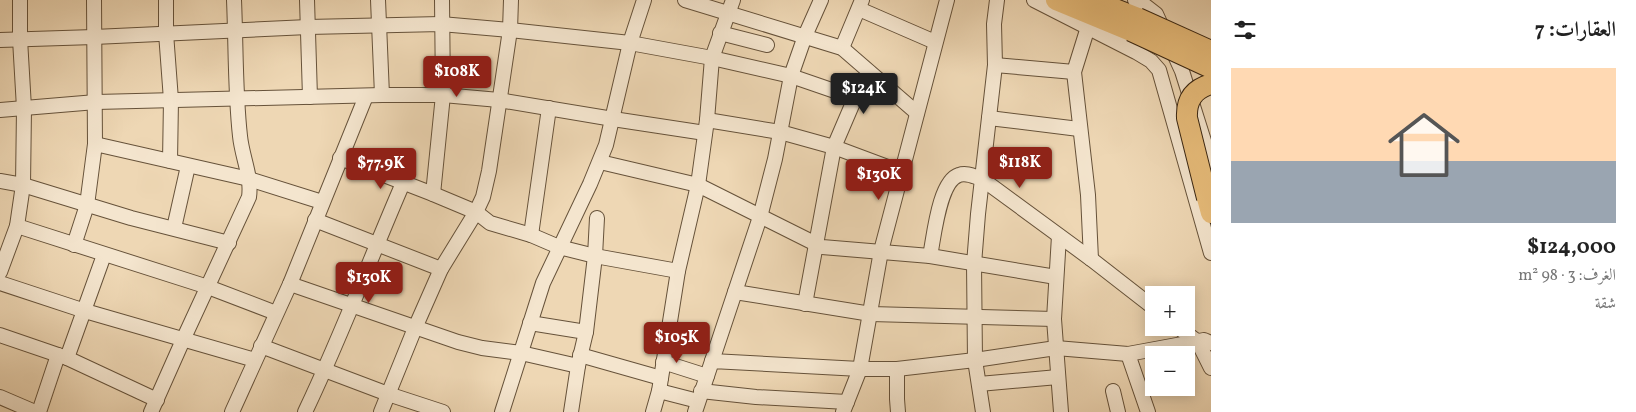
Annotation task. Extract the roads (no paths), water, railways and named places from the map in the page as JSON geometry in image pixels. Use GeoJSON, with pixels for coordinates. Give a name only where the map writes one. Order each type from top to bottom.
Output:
{"type":"FeatureCollection","features":[{"type":"Feature","properties":{"kind":"highway"},"geometry":{"type":"LineString","coordinates":[[1056,0],[1135,16],[1211,68]]}},
{"type":"Feature","properties":{"kind":"highway"},"geometry":{"type":"LineString","coordinates":[[1092,0],[1135,16],[1211,51]]}},
{"type":"Feature","properties":{"kind":"highway"},"geometry":{"type":"LineString","coordinates":[[1209,206],[1187,118],[1187,108],[1192,94],[1202,87],[1211,84]]}},
{"type":"Feature","properties":{"kind":"street"},"geometry":{"type":"LineString","coordinates":[[0,272],[6,241],[17,226],[23,185],[24,108],[20,0]]}},
{"type":"Feature","properties":{"kind":"street"},"geometry":{"type":"LineString","coordinates":[[74,245],[87,205],[95,144],[94,0]]}},
{"type":"Feature","properties":{"kind":"street"},"geometry":{"type":"LineString","coordinates":[[166,0],[166,33],[171,100],[170,161]]}},
{"type":"Feature","properties":{"kind":"street"},"geometry":{"type":"LineString","coordinates":[[0,335],[62,356],[154,406],[249,197],[249,179],[240,139],[234,0]]}},
{"type":"Feature","properties":{"kind":"street"},"geometry":{"type":"LineString","coordinates":[[307,0],[310,97]]}},
{"type":"Feature","properties":{"kind":"street"},"geometry":{"type":"LineString","coordinates":[[378,0],[382,95]]}},
{"type":"Feature","properties":{"kind":"street"},"geometry":{"type":"LineString","coordinates":[[433,194],[442,95],[442,0]]}},
{"type":"Feature","properties":{"kind":"street"},"geometry":{"type":"LineString","coordinates":[[381,412],[441,269],[476,212],[486,184],[510,30],[511,0]]}},
{"type":"Feature","properties":{"kind":"street"},"geometry":{"type":"LineString","coordinates":[[502,412],[543,283],[600,162],[613,119],[630,43],[644,0]]}},
{"type":"Feature","properties":{"kind":"street"},"geometry":{"type":"LineString","coordinates":[[685,0],[842,48],[917,113]]}},
{"type":"Feature","properties":{"kind":"street"},"geometry":{"type":"LineString","coordinates":[[653,412],[660,384],[678,271],[698,185],[712,58],[733,0]]}},
{"type":"Feature","properties":{"kind":"street"},"geometry":{"type":"LineString","coordinates":[[290,284],[472,346],[521,354],[579,360],[660,384],[698,401],[756,397],[845,407],[860,369],[881,251],[947,0]]}},
{"type":"Feature","properties":{"kind":"street"},"geometry":{"type":"LineString","coordinates":[[983,412],[975,360],[973,316],[974,264],[995,65],[994,24],[997,0]]}},
{"type":"Feature","properties":{"kind":"street"},"geometry":{"type":"LineString","coordinates":[[1034,0],[1136,52],[1151,61],[1159,70],[1211,253]]}},
{"type":"Feature","properties":{"kind":"street"},"geometry":{"type":"LineString","coordinates":[[698,401],[760,217],[791,76],[818,2]]}},
{"type":"Feature","properties":{"kind":"street"},"geometry":{"type":"LineString","coordinates":[[842,48],[861,4],[935,42]]}},
{"type":"Feature","properties":{"kind":"street"},"geometry":{"type":"LineString","coordinates":[[1135,16],[1143,4],[1156,14],[1178,63],[1211,162]]}},
{"type":"Feature","properties":{"kind":"street"},"geometry":{"type":"LineString","coordinates":[[0,40],[308,27],[441,24],[630,43],[712,58],[791,76],[855,98]]}},
{"type":"Feature","properties":{"kind":"street"},"geometry":{"type":"LineString","coordinates":[[1088,27],[1074,72],[1088,195],[1091,259]]}},
{"type":"Feature","properties":{"kind":"street"},"geometry":{"type":"LineString","coordinates":[[720,33],[767,45]]}},
{"type":"Feature","properties":{"kind":"street"},"geometry":{"type":"LineString","coordinates":[[995,65],[1074,72]]}},
{"type":"Feature","properties":{"kind":"street"},"geometry":{"type":"LineString","coordinates":[[805,304],[834,147],[855,98],[869,72]]}},
{"type":"Feature","properties":{"kind":"street"},"geometry":{"type":"LineString","coordinates":[[0,110],[96,102],[442,95],[499,100],[613,119],[780,132],[834,147],[902,172]]}},
{"type":"Feature","properties":{"kind":"street"},"geometry":{"type":"LineString","coordinates":[[234,412],[261,346],[290,284],[366,96]]}},
{"type":"Feature","properties":{"kind":"street"},"geometry":{"type":"LineString","coordinates":[[531,235],[549,108]]}},
{"type":"Feature","properties":{"kind":"street"},"geometry":{"type":"LineString","coordinates":[[989,118],[1079,129]]}},
{"type":"Feature","properties":{"kind":"street"},"geometry":{"type":"LineString","coordinates":[[95,144],[249,179],[322,202]]}},
{"type":"Feature","properties":{"kind":"street"},"geometry":{"type":"LineString","coordinates":[[340,158],[476,212],[490,223],[531,235],[559,247],[595,256],[678,271]]}},
{"type":"Feature","properties":{"kind":"street"},"geometry":{"type":"LineString","coordinates":[[600,162],[698,185],[816,244],[837,249],[930,256],[1056,277]]}},
{"type":"Feature","properties":{"kind":"street"},"geometry":{"type":"LineString","coordinates":[[174,228],[188,166]]}},
{"type":"Feature","properties":{"kind":"street"},"geometry":{"type":"LineString","coordinates":[[930,256],[942,198],[947,185],[959,175],[969,175],[982,179],[1145,301]]}},
{"type":"Feature","properties":{"kind":"street"},"geometry":{"type":"LineString","coordinates":[[0,181],[23,185],[87,205],[229,243]]}},
{"type":"Feature","properties":{"kind":"street"},"geometry":{"type":"LineString","coordinates":[[305,412],[353,305],[376,244],[403,183]]}},
{"type":"Feature","properties":{"kind":"street"},"geometry":{"type":"LineString","coordinates":[[571,412],[579,360],[586,332],[595,256],[597,218]]}},
{"type":"Feature","properties":{"kind":"street"},"geometry":{"type":"LineString","coordinates":[[315,220],[441,269]]}},
{"type":"Feature","properties":{"kind":"street"},"geometry":{"type":"LineString","coordinates":[[17,226],[208,288],[276,313]]}},
{"type":"Feature","properties":{"kind":"street"},"geometry":{"type":"LineString","coordinates":[[1060,236],[1054,319],[1061,412]]}},
{"type":"Feature","properties":{"kind":"street"},"geometry":{"type":"LineString","coordinates":[[0,397],[37,412],[84,311],[104,255]]}},
{"type":"Feature","properties":{"kind":"street"},"geometry":{"type":"LineString","coordinates":[[0,283],[84,311],[255,360]]}},
{"type":"Feature","properties":{"kind":"street"},"geometry":{"type":"LineString","coordinates":[[735,292],[871,314],[1054,319]]}},
{"type":"Feature","properties":{"kind":"street"},"geometry":{"type":"LineString","coordinates":[[530,323],[586,332]]}},
{"type":"Feature","properties":{"kind":"street"},"geometry":{"type":"LineString","coordinates":[[1194,336],[1205,342],[1211,368]]}},
{"type":"Feature","properties":{"kind":"street"},"geometry":{"type":"LineString","coordinates":[[712,361],[860,369],[897,369],[1056,348],[1128,354],[1205,342]]}},
{"type":"Feature","properties":{"kind":"street"},"geometry":{"type":"LineString","coordinates":[[261,346],[388,394],[443,412]]}},
{"type":"Feature","properties":{"kind":"street"},"geometry":{"type":"LineString","coordinates":[[1128,354],[1148,412]]}},
{"type":"Feature","properties":{"kind":"street"},"geometry":{"type":"LineString","coordinates":[[663,362],[707,376]]}},
{"type":"Feature","properties":{"kind":"street"},"geometry":{"type":"LineString","coordinates":[[897,369],[898,412]]}},
{"type":"Feature","properties":{"kind":"street"},"geometry":{"type":"LineString","coordinates":[[979,384],[1058,378]]}},
{"type":"Feature","properties":{"kind":"street"},"geometry":{"type":"LineString","coordinates":[[1113,391],[1118,412]]}}]}
